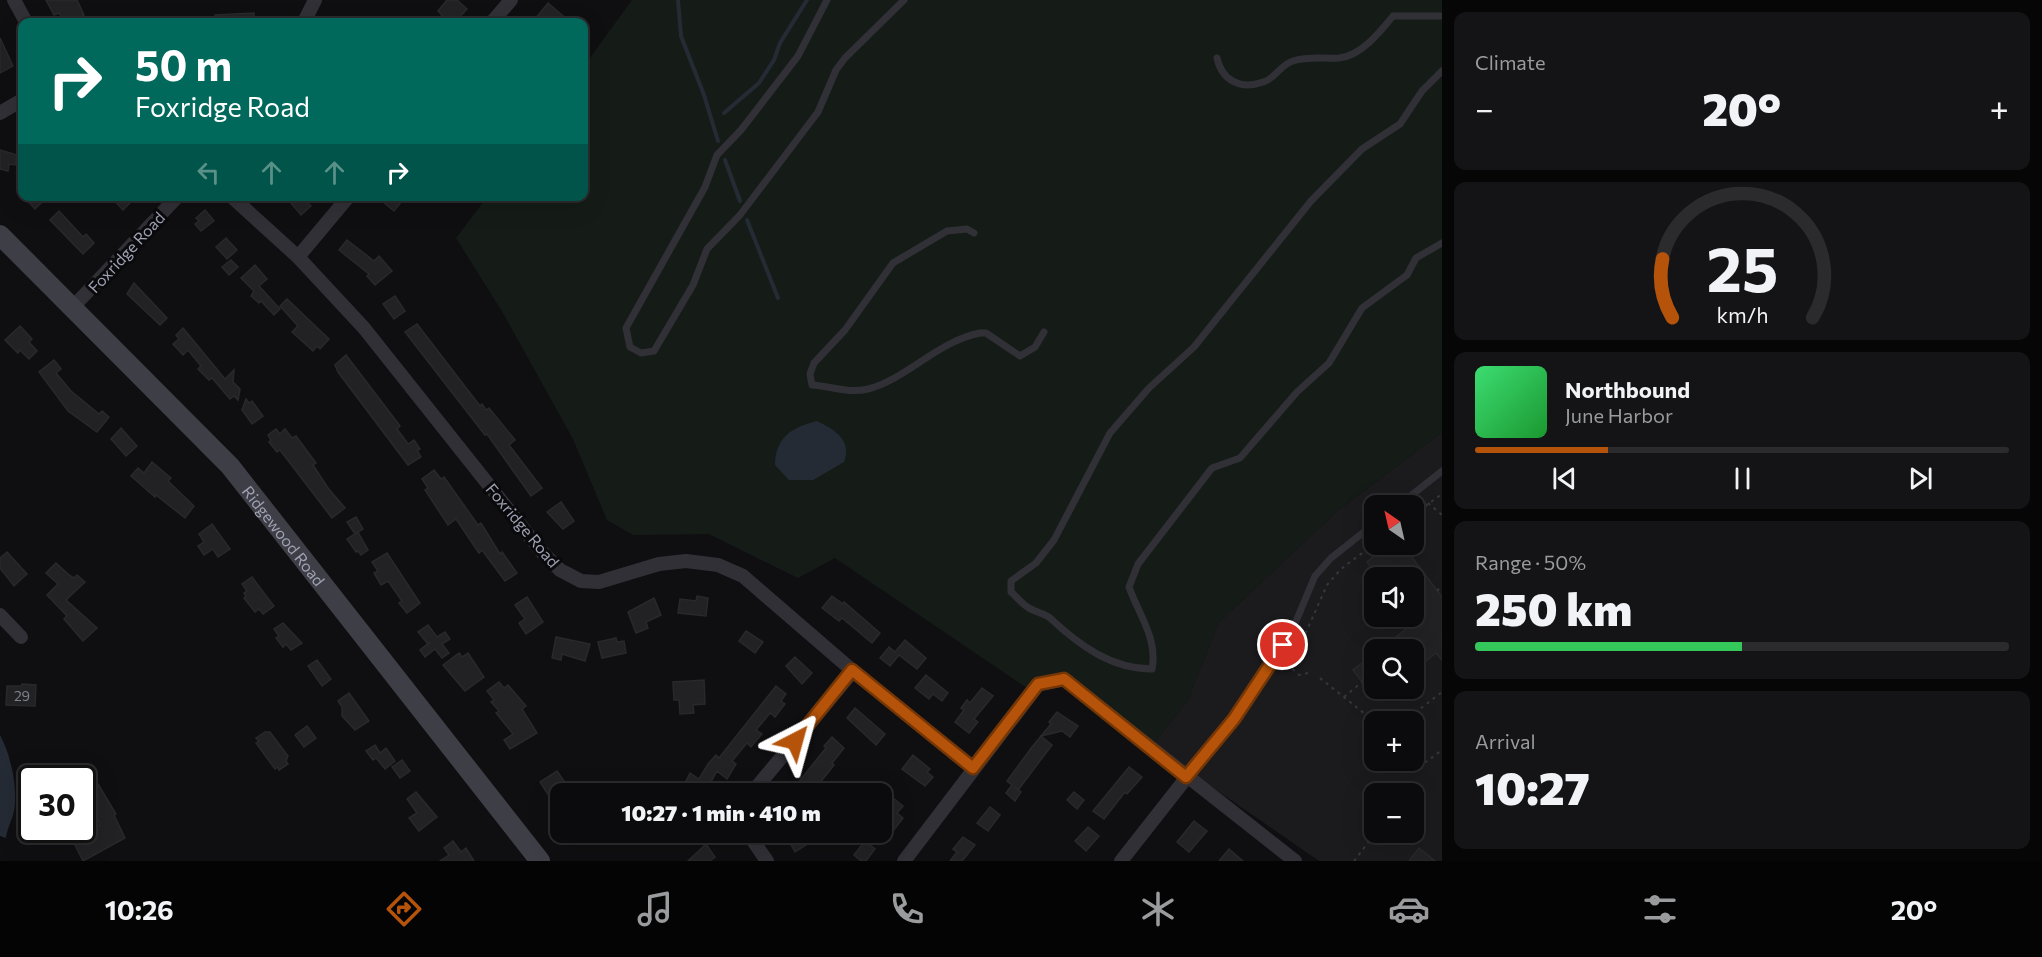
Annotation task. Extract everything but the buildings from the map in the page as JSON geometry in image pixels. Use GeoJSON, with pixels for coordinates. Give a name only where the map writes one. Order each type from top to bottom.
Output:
{"type":"FeatureCollection","features":[{"type":"Feature","properties":{"kind":"main road","name":"Ridgewood Road"},"geometry":{"type":"LineString","coordinates":[[0,235],[230,466],[540,861]]}},
{"type":"Feature","properties":{"kind":"street"},"geometry":{"type":"LineString","coordinates":[[14,0],[24,18]]}},
{"type":"Feature","properties":{"kind":"street"},"geometry":{"type":"LineString","coordinates":[[306,18],[315,0]]}},
{"type":"Feature","properties":{"kind":"street"},"geometry":{"type":"LineString","coordinates":[[495,18],[511,0]]}},
{"type":"Feature","properties":{"kind":"street"},"geometry":{"type":"LineString","coordinates":[[0,113],[18,102]]}},
{"type":"Feature","properties":{"kind":"street","name":"Foxridge Road"},"geometry":{"type":"LineString","coordinates":[[73,307],[173,201]]}},
{"type":"Feature","properties":{"kind":"street","name":"Foxridge Road"},"geometry":{"type":"LineString","coordinates":[[236,201],[298,257],[364,328],[542,552],[560,570],[582,581],[599,582],[659,564],[686,561],[718,565],[742,576],[852,670],[973,768]]}},
{"type":"Feature","properties":{"kind":"street"},"geometry":{"type":"LineString","coordinates":[[298,257],[344,201]]}},
{"type":"Feature","properties":{"kind":"street"},"geometry":{"type":"LineString","coordinates":[[0,615],[21,637]]}},
{"type":"Feature","properties":{"kind":"street"},"geometry":{"type":"LineString","coordinates":[[760,783],[852,670]]}},
{"type":"Feature","properties":{"kind":"street"},"geometry":{"type":"LineString","coordinates":[[904,861],[1038,684],[1064,679],[1295,861]]}},
{"type":"Feature","properties":{"kind":"street"},"geometry":{"type":"LineString","coordinates":[[1121,861],[1186,777]]}},
{"type":"Feature","properties":{"kind":"street"},"geometry":{"type":"LineString","coordinates":[[755,843],[767,861]]}},
{"type":"Feature","properties":{"kind":"lane"},"geometry":{"type":"LineString","coordinates":[[827,0],[798,56],[741,130],[717,155],[705,187],[626,328],[630,346],[641,353],[654,351],[693,285],[707,249],[740,215],[818,112],[836,70],[845,58],[904,0]]}},
{"type":"Feature","properties":{"kind":"lane"},"geometry":{"type":"LineString","coordinates":[[1217,58],[1221,72],[1229,80],[1244,85],[1264,82],[1281,67],[1296,60],[1348,56],[1365,45],[1393,16],[1442,16]]}},
{"type":"Feature","properties":{"kind":"lane"},"geometry":{"type":"LineString","coordinates":[[1442,71],[1422,91],[1400,124],[1362,148],[1311,201],[1194,347],[1149,388],[1110,433],[1054,540],[1036,564],[1011,581],[1011,592],[1027,607],[1048,616],[1064,633],[1091,653],[1137,669],[1152,669],[1154,658],[1149,629],[1137,609],[1130,587],[1138,564],[1212,468],[1240,458],[1297,392],[1329,363],[1362,308],[1407,275],[1416,258],[1442,243]]}},
{"type":"Feature","properties":{"kind":"lane"},"geometry":{"type":"LineString","coordinates":[[974,233],[967,229],[947,231],[893,263],[845,330],[814,363],[810,374],[812,385],[840,390],[870,389],[944,347],[980,333],[986,333],[1020,356],[1035,347],[1044,332]]}},
{"type":"Feature","properties":{"kind":"lane"},"geometry":{"type":"LineString","coordinates":[[1412,495],[1442,471]]}},
{"type":"Feature","properties":{"kind":"lane"},"geometry":{"type":"LineString","coordinates":[[1186,777],[1234,719],[1273,664],[1294,626],[1315,576],[1331,558],[1364,532]]}},
{"type":"Feature","properties":{"kind":"path"},"geometry":{"type":"LineString","coordinates":[[1424,506],[1442,494]]}},
{"type":"Feature","properties":{"kind":"path"},"geometry":{"type":"LineString","coordinates":[[1428,503],[1442,515]]}},
{"type":"Feature","properties":{"kind":"path"},"geometry":{"type":"LineString","coordinates":[[1281,671],[1311,622],[1327,585],[1341,569],[1364,552]]}},
{"type":"Feature","properties":{"kind":"path"},"geometry":{"type":"LineString","coordinates":[[1437,591],[1442,586]]}},
{"type":"Feature","properties":{"kind":"path"},"geometry":{"type":"LineString","coordinates":[[1287,664],[1299,675],[1312,672]]}},
{"type":"Feature","properties":{"kind":"path"},"geometry":{"type":"LineString","coordinates":[[1320,678],[1364,713]]}},
{"type":"Feature","properties":{"kind":"path"},"geometry":{"type":"LineString","coordinates":[[1344,697],[1362,682]]}},
{"type":"Feature","properties":{"kind":"path"},"geometry":{"type":"LineString","coordinates":[[1417,711],[1442,692]]}},
{"type":"Feature","properties":{"kind":"path"},"geometry":{"type":"LineString","coordinates":[[1424,760],[1426,762],[1442,750]]}},
{"type":"Feature","properties":{"kind":"path"},"geometry":{"type":"LineString","coordinates":[[1354,861],[1368,843]]}},
{"type":"Feature","properties":{"kind":"shaded area"},"geometry":{"type":"Polygon","coordinates":[[[632,0],[1442,0],[1442,432],[1335,513],[1219,622],[1188,700],[1155,742],[1067,674],[1050,674],[1027,688],[835,558],[798,578],[709,534],[633,535],[607,520],[573,439],[503,313],[456,238],[484,201],[588,201],[588,60],[632,0]]]}},
{"type":"Feature","properties":{"kind":"shaded area"},"geometry":{"type":"Polygon","coordinates":[[[817,421],[836,432],[844,442],[846,454],[844,462],[813,480],[789,480],[775,465],[778,447],[793,430],[817,421]]]}},
{"type":"Feature","properties":{"kind":"shaded area"},"geometry":{"type":"Polygon","coordinates":[[[1442,432],[1442,861],[1319,861],[1202,780],[1155,742],[1188,700],[1219,622],[1335,513],[1442,432]]]}},
{"type":"Feature","properties":{"kind":"shaded area"},"geometry":{"type":"Polygon","coordinates":[[[0,735],[10,762],[15,793],[14,811],[6,838],[0,836],[0,735]]]}},
{"type":"Feature","properties":{"kind":"waterway"},"geometry":{"type":"LineString","coordinates":[[678,0],[681,36],[704,95],[718,141]]}},
{"type":"Feature","properties":{"kind":"waterway"},"geometry":{"type":"LineString","coordinates":[[724,113],[759,83],[774,60],[780,43],[807,0]]}},
{"type":"Feature","properties":{"kind":"waterway"},"geometry":{"type":"LineString","coordinates":[[725,160],[740,201]]}},
{"type":"Feature","properties":{"kind":"waterway"},"geometry":{"type":"LineString","coordinates":[[747,220],[778,298]]}},
{"type":"Feature","properties":{"kind":"route"},"geometry":{"type":"LineString","coordinates":[[795,741],[852,670],[973,768],[1038,684],[1064,679],[1186,777],[1234,719],[1273,664],[1283,645]]}}]}
